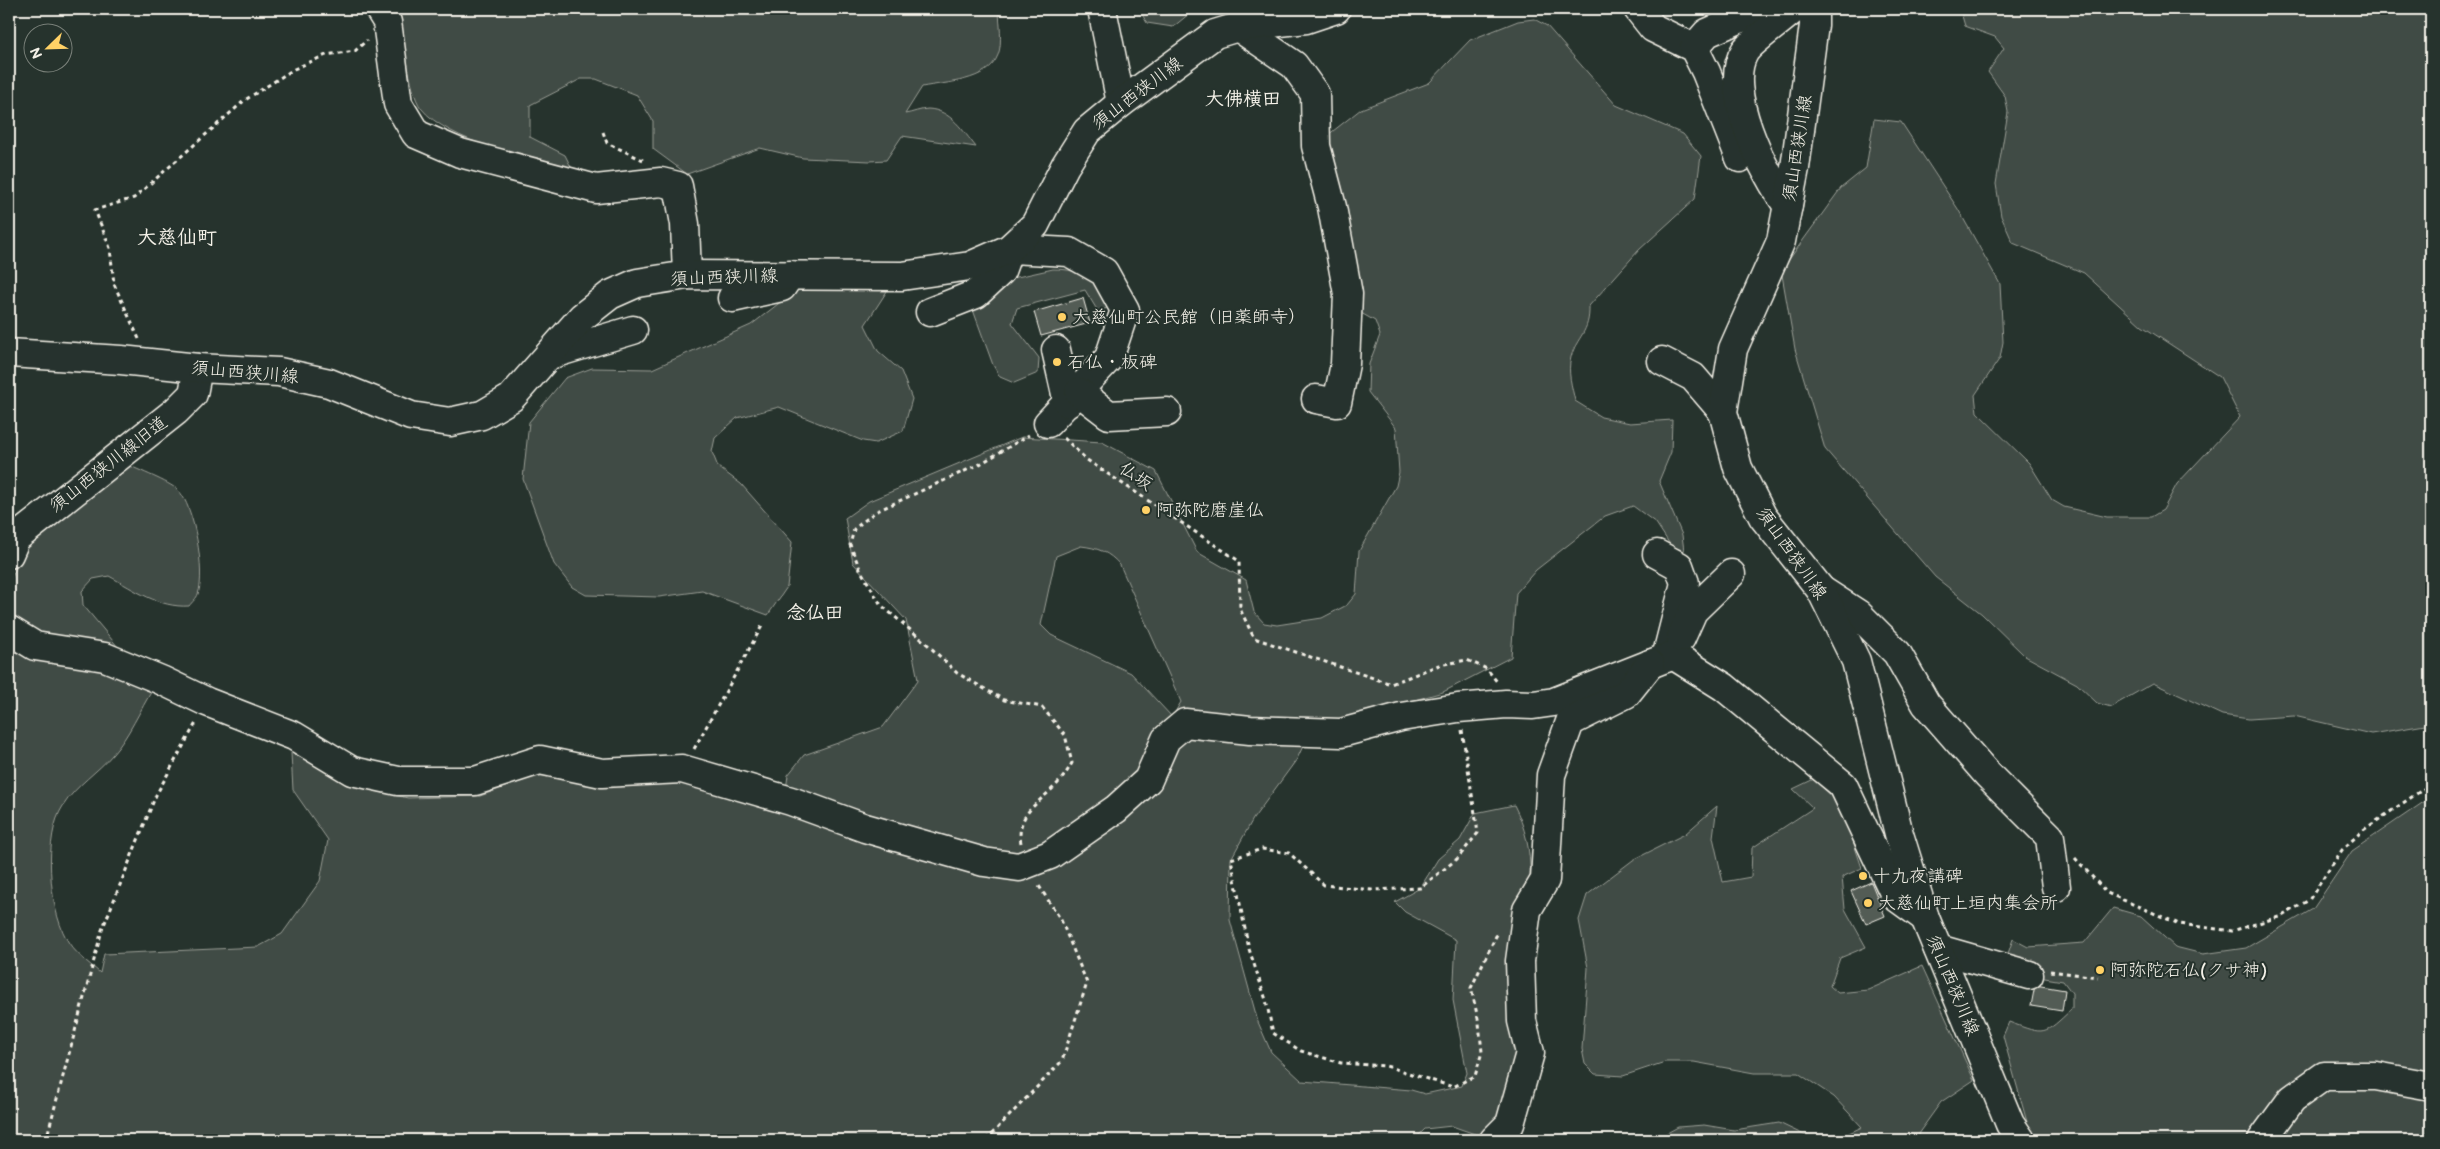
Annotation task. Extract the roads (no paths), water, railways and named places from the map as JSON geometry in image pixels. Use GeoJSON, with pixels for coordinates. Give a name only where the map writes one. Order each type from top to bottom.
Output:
{"type":"FeatureCollection","features":[{"type":"Feature","properties":{"kind":"street"},"geometry":{"type":"LineString","coordinates":[[1102,9],[1121,103]]}},
{"type":"Feature","properties":{"kind":"street","name":"須山西狭川線"},"geometry":{"type":"LineString","coordinates":[[9,353],[198,368],[278,372],[328,383],[412,416],[450,422],[482,415],[511,398],[582,317],[610,296],[637,283],[687,275],[902,276],[970,266],[1009,249],[1035,225],[1065,166],[1087,131],[1121,103],[1215,34],[1238,27],[1306,19],[1336,9]]}},
{"type":"Feature","properties":{"kind":"street"},"geometry":{"type":"LineString","coordinates":[[1638,9],[1653,28],[1694,48],[1706,72],[1726,125],[1747,172],[1771,184]]}},
{"type":"Feature","properties":{"kind":"street"},"geometry":{"type":"LineString","coordinates":[[1694,48],[1708,33],[1746,16],[1755,9]]}},
{"type":"Feature","properties":{"kind":"street"},"geometry":{"type":"LineString","coordinates":[[1788,206],[1771,184],[1744,121],[1738,68],[1745,50],[1794,9]]}},
{"type":"Feature","properties":{"kind":"street","name":"須山西狭川線"},"geometry":{"type":"LineString","coordinates":[[1814,9],[1814,25],[1799,139],[1781,241],[1733,349],[1723,412],[1738,468],[1762,517],[1821,590],[1856,662],[1898,834],[1925,918],[2012,1135]]}},
{"type":"Feature","properties":{"kind":"street"},"geometry":{"type":"LineString","coordinates":[[383,15],[398,104],[416,134],[460,153],[596,189],[661,182],[678,186],[684,224],[687,275]]}},
{"type":"Feature","properties":{"kind":"street"},"geometry":{"type":"LineString","coordinates":[[1238,27],[1294,65],[1315,94],[1316,146],[1332,207],[1348,294],[1345,364],[1337,402],[1316,399]]}},
{"type":"Feature","properties":{"kind":"street"},"geometry":{"type":"LineString","coordinates":[[930,312],[976,294],[1001,271],[1009,249],[1069,252],[1104,272],[1126,310],[1109,358],[1048,423]]}},
{"type":"Feature","properties":{"kind":"street"},"geometry":{"type":"LineString","coordinates":[[732,298],[782,287],[790,275]]}},
{"type":"Feature","properties":{"kind":"street"},"geometry":{"type":"LineString","coordinates":[[549,355],[633,330]]}},
{"type":"Feature","properties":{"kind":"street"},"geometry":{"type":"LineString","coordinates":[[1056,350],[1073,398],[1109,416],[1167,412]]}},
{"type":"Feature","properties":{"kind":"street"},"geometry":{"type":"LineString","coordinates":[[1662,361],[1693,377],[1723,412]]}},
{"type":"Feature","properties":{"kind":"street","name":"須山西狭川線旧道"},"geometry":{"type":"LineString","coordinates":[[9,554],[16,538],[176,411],[192,394],[198,368]]}},
{"type":"Feature","properties":{"kind":"street"},"geometry":{"type":"LineString","coordinates":[[1657,554],[1679,566],[1685,583],[1663,659]]}},
{"type":"Feature","properties":{"kind":"street"},"geometry":{"type":"LineString","coordinates":[[1494,1140],[1510,1124],[1530,1053],[1522,1021],[1520,961],[1527,910],[1545,880],[1551,776],[1570,722],[1626,694],[1663,659],[1693,611],[1731,574]]}},
{"type":"Feature","properties":{"kind":"street"},"geometry":{"type":"LineString","coordinates":[[1821,590],[1858,614],[1897,653],[1926,704],[1988,775],[2050,837],[2056,887]]}},
{"type":"Feature","properties":{"kind":"street"},"geometry":{"type":"LineString","coordinates":[[9,630],[35,646],[105,657],[207,702],[294,736],[352,771],[398,781],[475,780],[540,760],[602,773],[682,770],[791,801],[865,828],[984,862],[1019,867],[1050,855],[1116,809],[1148,780],[1166,739],[1185,723],[1250,730],[1341,733],[1400,717],[1458,708],[1506,704],[1533,705],[1554,702],[1582,693],[1612,678],[1663,659],[1724,686],[1843,785],[1896,897],[1925,918]]}},
{"type":"Feature","properties":{"kind":"street"},"geometry":{"type":"LineString","coordinates":[[1938,950],[2029,975]]}},
{"type":"Feature","properties":{"kind":"street"},"geometry":{"type":"LineString","coordinates":[[2262,1140],[2292,1099],[2324,1076],[2376,1076],[2431,1086]]}},
{"type":"Feature","properties":{"kind":"place","name":"大慈仙町公民館（旧薬師寺）"},"geometry":{"type":"Point","coordinates":[1062,317]}},
{"type":"Feature","properties":{"kind":"place","name":"石仏・板碑"},"geometry":{"type":"Point","coordinates":[1057,362]}},
{"type":"Feature","properties":{"kind":"place","name":"阿弥陀磨崖仏"},"geometry":{"type":"Point","coordinates":[1146,510]}},
{"type":"Feature","properties":{"kind":"place","name":"十九夜講碑"},"geometry":{"type":"Point","coordinates":[1863,876]}},
{"type":"Feature","properties":{"kind":"place","name":"大慈仙町上垣内集会所"},"geometry":{"type":"Point","coordinates":[1868,903]}},
{"type":"Feature","properties":{"kind":"place","name":"阿弥陀石仏(クサ神)"},"geometry":{"type":"Point","coordinates":[2100,970]}},
{"type":"Feature","properties":{"kind":"district","name":"大佛横田"},"geometry":{"type":"Point","coordinates":[1243,98]}},
{"type":"Feature","properties":{"kind":"district","name":"大慈仙町"},"geometry":{"type":"Point","coordinates":[177,237]}},
{"type":"Feature","properties":{"kind":"district","name":"念仏田"},"geometry":{"type":"Point","coordinates":[815,612]}}]}
